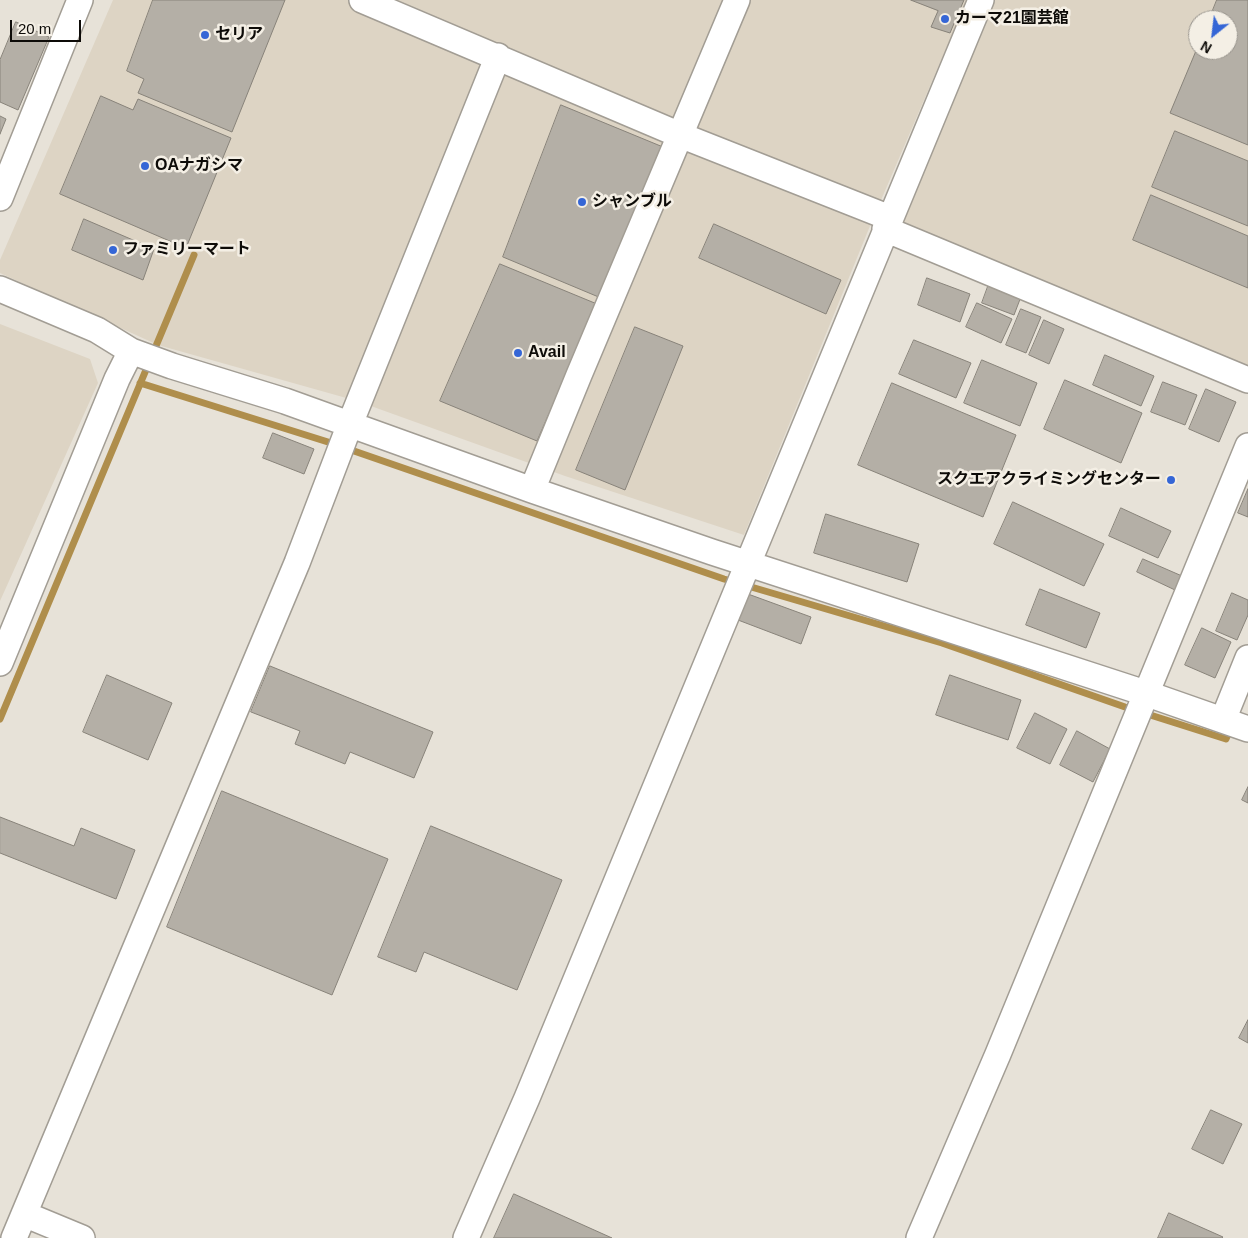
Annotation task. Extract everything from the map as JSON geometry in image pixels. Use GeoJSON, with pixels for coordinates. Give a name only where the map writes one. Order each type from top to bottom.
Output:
{"type":"FeatureCollection","features":[{"type":"Feature","properties":{"kind":"street"},"geometry":{"type":"LineString","coordinates":[[0,198],[80,0]]}},
{"type":"Feature","properties":{"kind":"street"},"geometry":{"type":"LineString","coordinates":[[362,0],[498,56],[888,223],[1248,380]]}},
{"type":"Feature","properties":{"kind":"street"},"geometry":{"type":"LineString","coordinates":[[532,490],[737,0]]}},
{"type":"Feature","properties":{"kind":"street"},"geometry":{"type":"LineString","coordinates":[[466,1238],[527,1098],[981,0]]}},
{"type":"Feature","properties":{"kind":"street"},"geometry":{"type":"LineString","coordinates":[[14,1238],[297,563],[350,424],[498,56]]}},
{"type":"Feature","properties":{"kind":"street"},"geometry":{"type":"LineString","coordinates":[[0,290],[97,330],[131,350],[172,366],[350,424],[532,490],[747,563],[1145,693],[1248,729]]}},
{"type":"Feature","properties":{"kind":"street"},"geometry":{"type":"LineString","coordinates":[[97,330],[114,350],[117,379]]}},
{"type":"Feature","properties":{"kind":"street"},"geometry":{"type":"LineString","coordinates":[[0,663],[117,379],[131,350]]}},
{"type":"Feature","properties":{"kind":"street"},"geometry":{"type":"LineString","coordinates":[[920,1238],[998,1054],[1248,446]]}},
{"type":"Feature","properties":{"kind":"street"},"geometry":{"type":"LineString","coordinates":[[1223,720],[1248,658]]}},
{"type":"Feature","properties":{"kind":"street"},"geometry":{"type":"LineString","coordinates":[[24,1214],[82,1238]]}},
{"type":"Feature","properties":{"kind":"shaded area"},"geometry":{"type":"Polygon","coordinates":[[[113,0],[967,0],[872,221],[744,535],[565,476],[357,401],[158,345],[0,273],[0,260],[113,0]]]}},
{"type":"Feature","properties":{"kind":"shaded area"},"geometry":{"type":"Polygon","coordinates":[[[993,0],[1248,0],[1248,373],[898,226],[993,0]]]}},
{"type":"Feature","properties":{"kind":"shaded area"},"geometry":{"type":"Polygon","coordinates":[[[0,324],[90,359],[98,383],[0,601],[0,324]]]}},
{"type":"Feature","properties":{"kind":"building","name":"セリア"},"geometry":{"type":"Polygon","coordinates":[[[153,0],[285,0],[232,132],[138,93],[144,79],[127,71],[153,0]]]}},
{"type":"Feature","properties":{"kind":"building","name":"カーマ21園芸館"},"geometry":{"type":"Polygon","coordinates":[[[911,0],[964,0],[950,33],[931,27],[938,11],[911,0]]]}},
{"type":"Feature","properties":{"kind":"building"},"geometry":{"type":"Polygon","coordinates":[[[1217,0],[1248,0],[1248,145],[1170,113],[1192,60],[1238,60],[1238,10],[1213,10],[1217,0]]]}},
{"type":"Feature","properties":{"kind":"building"},"geometry":{"type":"Polygon","coordinates":[[[16,22],[49,37],[18,110],[0,102],[0,60],[16,22]]]}},
{"type":"Feature","properties":{"kind":"building","name":"OAナガシマ"},"geometry":{"type":"Polygon","coordinates":[[[101,96],[133,110],[138,99],[231,138],[186,248],[60,194],[101,96]]]}},
{"type":"Feature","properties":{"kind":"building","name":"シャンブル"},"geometry":{"type":"Polygon","coordinates":[[[561,105],[663,147],[601,298],[503,257],[561,105]]]}},
{"type":"Feature","properties":{"kind":"building"},"geometry":{"type":"Polygon","coordinates":[[[0,116],[6,119],[0,134],[0,116]]]}},
{"type":"Feature","properties":{"kind":"building"},"geometry":{"type":"Polygon","coordinates":[[[1175,131],[1248,161],[1248,226],[1152,187],[1175,131]]]}},
{"type":"Feature","properties":{"kind":"building"},"geometry":{"type":"Polygon","coordinates":[[[1151,195],[1248,236],[1248,288],[1133,240],[1151,195]]]}},
{"type":"Feature","properties":{"kind":"building","name":"ファミリーマート"},"geometry":{"type":"Polygon","coordinates":[[[84,219],[154,249],[143,280],[72,250],[84,219]]]}},
{"type":"Feature","properties":{"kind":"building"},"geometry":{"type":"Polygon","coordinates":[[[714,224],[841,280],[826,314],[699,258],[714,224]]]}},
{"type":"Feature","properties":{"kind":"building","name":"Avail"},"geometry":{"type":"Polygon","coordinates":[[[500,264],[597,304],[537,441],[440,401],[500,264]]]}},
{"type":"Feature","properties":{"kind":"building"},"geometry":{"type":"Polygon","coordinates":[[[927,278],[970,294],[960,322],[918,305],[927,278]]]}},
{"type":"Feature","properties":{"kind":"building"},"geometry":{"type":"Polygon","coordinates":[[[990,281],[1022,294],[1014,315],[982,303],[990,281]]]}},
{"type":"Feature","properties":{"kind":"building"},"geometry":{"type":"Polygon","coordinates":[[[977,303],[1012,319],[1001,343],[966,327],[977,303]]]}},
{"type":"Feature","properties":{"kind":"building"},"geometry":{"type":"Polygon","coordinates":[[[1021,309],[1041,317],[1026,353],[1006,345],[1021,309]]]}},
{"type":"Feature","properties":{"kind":"building"},"geometry":{"type":"Polygon","coordinates":[[[1044,320],[1064,329],[1049,364],[1029,355],[1044,320]]]}},
{"type":"Feature","properties":{"kind":"building"},"geometry":{"type":"Polygon","coordinates":[[[635,327],[683,346],[625,490],[576,470],[635,327]]]}},
{"type":"Feature","properties":{"kind":"building"},"geometry":{"type":"Polygon","coordinates":[[[914,340],[971,363],[956,398],[899,374],[914,340]]]}},
{"type":"Feature","properties":{"kind":"building"},"geometry":{"type":"Polygon","coordinates":[[[1105,355],[1154,376],[1141,406],[1093,385],[1105,355]]]}},
{"type":"Feature","properties":{"kind":"building"},"geometry":{"type":"Polygon","coordinates":[[[982,360],[1037,383],[1020,426],[964,403],[982,360]]]}},
{"type":"Feature","properties":{"kind":"building"},"geometry":{"type":"Polygon","coordinates":[[[1065,380],[1142,413],[1121,463],[1044,429],[1065,380]]]}},
{"type":"Feature","properties":{"kind":"building"},"geometry":{"type":"Polygon","coordinates":[[[1163,382],[1197,395],[1185,425],[1151,412],[1163,382]]]}},
{"type":"Feature","properties":{"kind":"building"},"geometry":{"type":"Polygon","coordinates":[[[892,383],[1016,435],[983,517],[858,465],[892,383]]]}},
{"type":"Feature","properties":{"kind":"building"},"geometry":{"type":"Polygon","coordinates":[[[1206,389],[1236,402],[1219,442],[1189,429],[1206,389]]]}},
{"type":"Feature","properties":{"kind":"building"},"geometry":{"type":"Polygon","coordinates":[[[273,433],[314,449],[304,474],[263,458],[273,433]]]}},
{"type":"Feature","properties":{"kind":"building"},"geometry":{"type":"Polygon","coordinates":[[[1248,489],[1248,517],[1238,513],[1248,489]]]}},
{"type":"Feature","properties":{"kind":"building"},"geometry":{"type":"Polygon","coordinates":[[[1013,502],[1104,544],[1084,586],[994,544],[1013,502]]]}},
{"type":"Feature","properties":{"kind":"building"},"geometry":{"type":"Polygon","coordinates":[[[1121,508],[1171,531],[1158,558],[1109,536],[1121,508]]]}},
{"type":"Feature","properties":{"kind":"building"},"geometry":{"type":"Polygon","coordinates":[[[826,514],[919,544],[907,582],[814,553],[826,514]]]}},
{"type":"Feature","properties":{"kind":"building"},"geometry":{"type":"Polygon","coordinates":[[[1143,559],[1182,576],[1175,590],[1137,572],[1143,559]]]}},
{"type":"Feature","properties":{"kind":"building"},"geometry":{"type":"Polygon","coordinates":[[[1040,589],[1100,613],[1086,648],[1026,625],[1040,589]]]}},
{"type":"Feature","properties":{"kind":"building"},"geometry":{"type":"Polygon","coordinates":[[[1232,593],[1248,600],[1248,615],[1237,640],[1216,631],[1232,593]]]}},
{"type":"Feature","properties":{"kind":"building"},"geometry":{"type":"Polygon","coordinates":[[[748,594],[811,617],[801,644],[738,620],[748,594]]]}},
{"type":"Feature","properties":{"kind":"building"},"geometry":{"type":"Polygon","coordinates":[[[1202,628],[1231,642],[1215,678],[1185,665],[1202,628]]]}},
{"type":"Feature","properties":{"kind":"building"},"geometry":{"type":"Polygon","coordinates":[[[270,666],[433,732],[414,778],[350,752],[345,764],[295,744],[300,731],[251,712],[270,666]]]}},
{"type":"Feature","properties":{"kind":"building"},"geometry":{"type":"Polygon","coordinates":[[[107,675],[172,703],[148,760],[83,732],[107,675]]]}},
{"type":"Feature","properties":{"kind":"building"},"geometry":{"type":"Polygon","coordinates":[[[950,675],[1021,700],[1008,740],[936,715],[950,675]]]}},
{"type":"Feature","properties":{"kind":"building"},"geometry":{"type":"Polygon","coordinates":[[[1035,713],[1067,729],[1050,764],[1017,748],[1035,713]]]}},
{"type":"Feature","properties":{"kind":"building"},"geometry":{"type":"Polygon","coordinates":[[[1077,731],[1110,749],[1093,782],[1060,765],[1077,731]]]}},
{"type":"Feature","properties":{"kind":"building"},"geometry":{"type":"Polygon","coordinates":[[[1248,787],[1248,803],[1242,800],[1248,787]]]}},
{"type":"Feature","properties":{"kind":"building"},"geometry":{"type":"Polygon","coordinates":[[[222,791],[388,859],[332,995],[167,927],[222,791]]]}},
{"type":"Feature","properties":{"kind":"building"},"geometry":{"type":"Polygon","coordinates":[[[0,817],[74,846],[81,828],[135,850],[116,899],[0,853],[0,817]]]}},
{"type":"Feature","properties":{"kind":"building"},"geometry":{"type":"Polygon","coordinates":[[[431,826],[562,880],[517,990],[424,952],[416,972],[378,957],[431,826]]]}},
{"type":"Feature","properties":{"kind":"building"},"geometry":{"type":"Polygon","coordinates":[[[1248,1020],[1248,1043],[1239,1038],[1248,1020]]]}},
{"type":"Feature","properties":{"kind":"building"},"geometry":{"type":"Polygon","coordinates":[[[1211,1110],[1242,1124],[1223,1164],[1192,1149],[1211,1110]]]}},
{"type":"Feature","properties":{"kind":"building"},"geometry":{"type":"Polygon","coordinates":[[[514,1194],[612,1238],[494,1238],[514,1194]]]}},
{"type":"Feature","properties":{"kind":"building"},"geometry":{"type":"Polygon","coordinates":[[[1169,1213],[1223,1237],[1158,1238],[1169,1213]]]}},
{"type":"Feature","properties":{"kind":"waterway"},"geometry":{"type":"LineString","coordinates":[[0,719],[194,255]]}},
{"type":"Feature","properties":{"kind":"waterway"},"geometry":{"type":"LineString","coordinates":[[140,383],[328,442],[724,579],[942,643],[1125,707],[1226,739],[1231,727]]}},
{"type":"Feature","properties":{"kind":"place","name":"カーマ21園芸館"},"geometry":{"type":"Point","coordinates":[945,19]}},
{"type":"Feature","properties":{"kind":"place","name":"セリア"},"geometry":{"type":"Point","coordinates":[205,35]}},
{"type":"Feature","properties":{"kind":"place","name":"OAナガシマ"},"geometry":{"type":"Point","coordinates":[145,166]}},
{"type":"Feature","properties":{"kind":"place","name":"シャンブル"},"geometry":{"type":"Point","coordinates":[582,202]}},
{"type":"Feature","properties":{"kind":"place","name":"ファミリーマート"},"geometry":{"type":"Point","coordinates":[113,250]}},
{"type":"Feature","properties":{"kind":"place","name":"Avail"},"geometry":{"type":"Point","coordinates":[518,353]}},
{"type":"Feature","properties":{"kind":"place","name":"スクエアクライミングセンター"},"geometry":{"type":"Point","coordinates":[1171,480]}}]}
